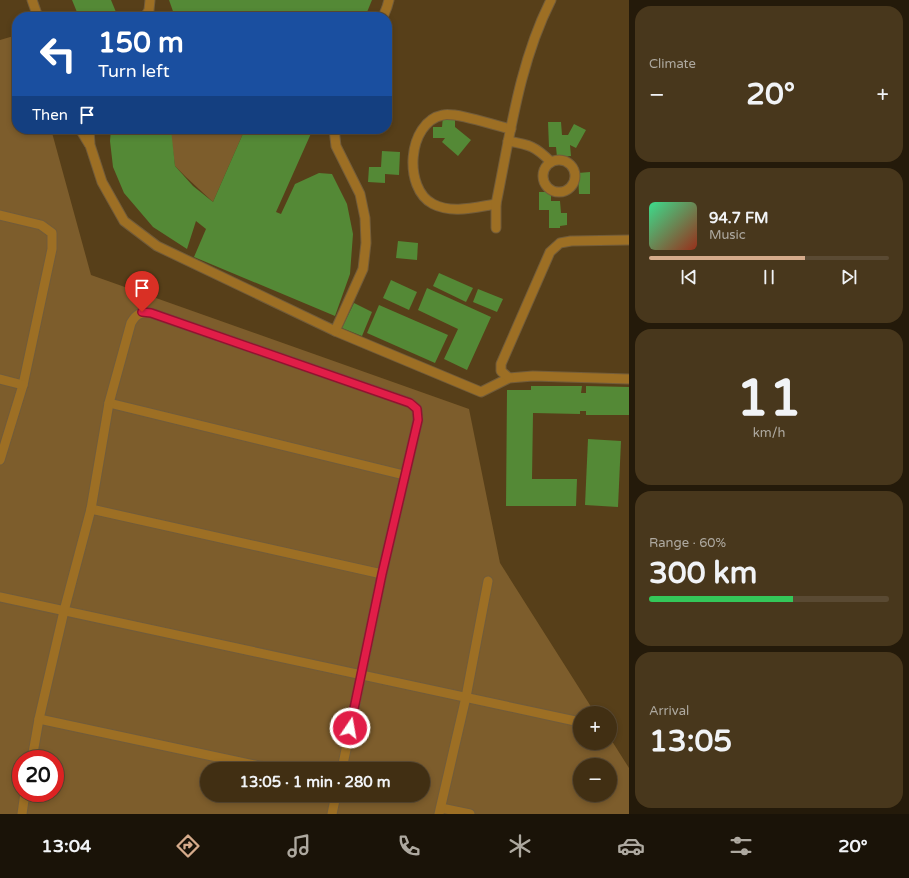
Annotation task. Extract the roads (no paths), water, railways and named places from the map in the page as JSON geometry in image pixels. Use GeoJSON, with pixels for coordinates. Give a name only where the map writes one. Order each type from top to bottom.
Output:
{"type":"FeatureCollection","features":[{"type":"Feature","properties":{"kind":"lane"},"geometry":{"type":"LineString","coordinates":[[32,0],[36,12]]}},
{"type":"Feature","properties":{"kind":"lane"},"geometry":{"type":"LineString","coordinates":[[148,12],[150,0]]}},
{"type":"Feature","properties":{"kind":"lane"},"geometry":{"type":"LineString","coordinates":[[385,12],[389,0]]}},
{"type":"Feature","properties":{"kind":"lane"},"geometry":{"type":"LineString","coordinates":[[496,228],[496,204],[508,141],[525,66],[536,34],[551,0]]}},
{"type":"Feature","properties":{"kind":"lane"},"geometry":{"type":"LineString","coordinates":[[496,204],[458,209],[445,209],[432,204],[421,193],[414,176],[414,148],[417,137],[423,127],[433,119],[444,115],[458,116],[511,129]]}},
{"type":"Feature","properties":{"kind":"lane"},"geometry":{"type":"LineString","coordinates":[[83,134],[90,145],[102,182],[124,221],[157,246],[335,331],[481,392],[509,378],[533,376],[629,379]]}},
{"type":"Feature","properties":{"kind":"lane"},"geometry":{"type":"LineString","coordinates":[[90,134],[90,145]]}},
{"type":"Feature","properties":{"kind":"lane"},"geometry":{"type":"LineString","coordinates":[[335,134],[336,146],[360,194],[365,218],[366,242],[363,269],[335,331]]}},
{"type":"Feature","properties":{"kind":"lane"},"geometry":{"type":"LineString","coordinates":[[508,141],[534,147],[551,162]]}},
{"type":"Feature","properties":{"kind":"lane"},"geometry":{"type":"LineString","coordinates":[[0,215],[41,225],[52,232],[52,249],[23,385],[0,460]]}},
{"type":"Feature","properties":{"kind":"lane"},"geometry":{"type":"LineString","coordinates":[[509,378],[501,371],[501,364],[550,252],[560,243],[571,241],[629,240]]}},
{"type":"Feature","properties":{"kind":"lane"},"geometry":{"type":"LineString","coordinates":[[34,750],[39,719],[64,611],[91,509],[109,403],[131,323],[136,315],[142,312],[151,313],[410,403],[417,409],[418,420],[382,574],[343,762]]}},
{"type":"Feature","properties":{"kind":"lane"},"geometry":{"type":"LineString","coordinates":[[0,380],[23,385]]}},
{"type":"Feature","properties":{"kind":"lane"},"geometry":{"type":"LineString","coordinates":[[109,403],[404,475]]}},
{"type":"Feature","properties":{"kind":"lane"},"geometry":{"type":"LineString","coordinates":[[91,509],[382,574]]}},
{"type":"Feature","properties":{"kind":"lane"},"geometry":{"type":"LineString","coordinates":[[470,814],[440,811],[466,697],[488,581]]}},
{"type":"Feature","properties":{"kind":"lane"},"geometry":{"type":"LineString","coordinates":[[0,597],[573,720]]}},
{"type":"Feature","properties":{"kind":"lane"},"geometry":{"type":"LineString","coordinates":[[39,719],[240,762]]}},
{"type":"Feature","properties":{"kind":"lane"},"geometry":{"type":"LineString","coordinates":[[22,814],[24,802]]}},
{"type":"Feature","properties":{"kind":"lane"},"geometry":{"type":"LineString","coordinates":[[332,814],[335,802]]}}]}
